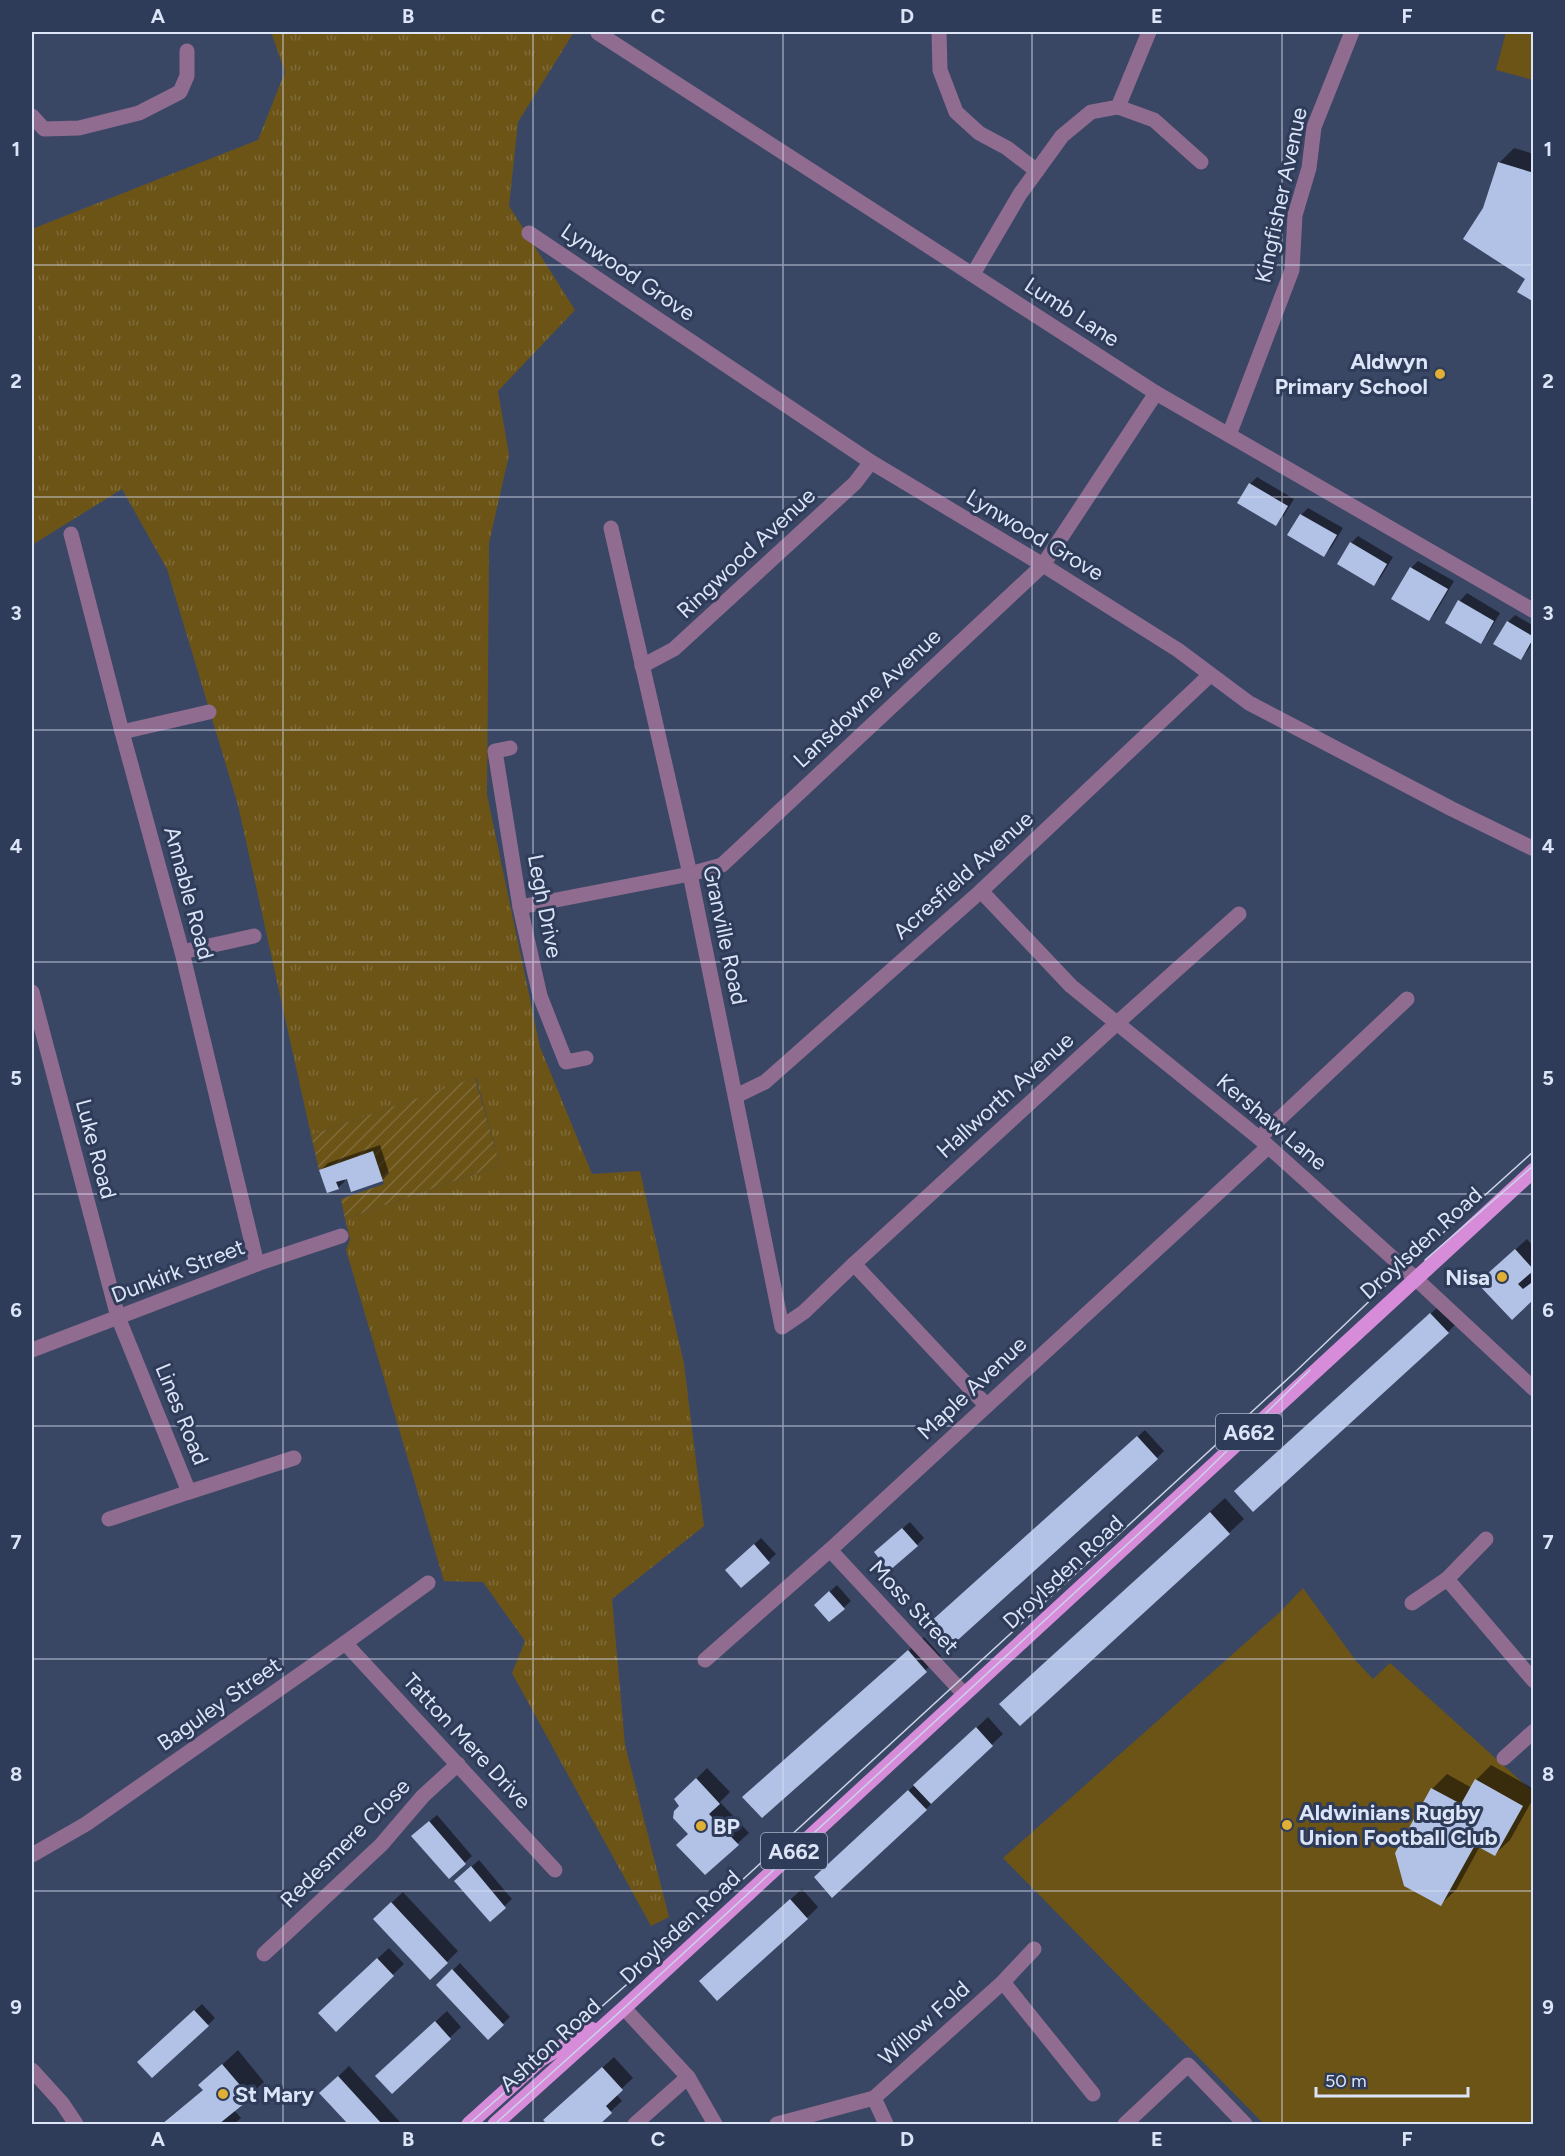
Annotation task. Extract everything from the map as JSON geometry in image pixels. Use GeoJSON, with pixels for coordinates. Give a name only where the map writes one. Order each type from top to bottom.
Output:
{"type":"FeatureCollection","features":[{"type":"Feature","properties":{"kind":"main road","name":"Droylsden Road"},"geometry":{"type":"LineString","coordinates":[[624,2008],[1533,1170]]}},
{"type":"Feature","properties":{"kind":"main road","name":"Ashton Road"},"geometry":{"type":"LineString","coordinates":[[469,2124],[541,2060],[624,2008]]}},
{"type":"Feature","properties":{"kind":"main road","name":"Ashton Road"},"geometry":{"type":"LineString","coordinates":[[495,2124],[624,2008]]}},
{"type":"Feature","properties":{"kind":"street"},"geometry":{"type":"LineString","coordinates":[[939,32],[940,70],[956,112],[979,133],[1007,148],[1037,171]]}},
{"type":"Feature","properties":{"kind":"street"},"geometry":{"type":"LineString","coordinates":[[1118,107],[1149,32]]}},
{"type":"Feature","properties":{"kind":"street","name":"Kingfisher Avenue"},"geometry":{"type":"LineString","coordinates":[[1229,435],[1292,270],[1295,215],[1309,168],[1314,127],[1352,32]]}},
{"type":"Feature","properties":{"kind":"street","name":"Lumb Lane"},"geometry":{"type":"LineString","coordinates":[[598,33],[1156,393],[1533,611]]}},
{"type":"Feature","properties":{"kind":"street"},"geometry":{"type":"LineString","coordinates":[[32,140],[44,129],[79,128],[139,113],[180,92],[188,76],[187,51]]}},
{"type":"Feature","properties":{"kind":"street"},"geometry":{"type":"LineString","coordinates":[[973,274],[1020,194],[1062,136],[1091,112],[1118,107],[1154,120],[1201,162]]}},
{"type":"Feature","properties":{"kind":"street"},"geometry":{"type":"LineString","coordinates":[[32,116],[44,129]]}},
{"type":"Feature","properties":{"kind":"street","name":"Lynwood Grove"},"geometry":{"type":"LineString","coordinates":[[529,232],[871,462],[1043,565],[1178,650],[1249,703],[1533,849]]}},
{"type":"Feature","properties":{"kind":"street","name":"Lansdowne Avenue"},"geometry":{"type":"LineString","coordinates":[[520,908],[690,874],[722,865],[1043,565],[1156,393]]}},
{"type":"Feature","properties":{"kind":"street","name":"Ringwood Avenue"},"geometry":{"type":"LineString","coordinates":[[642,666],[674,649],[855,483],[871,462]]}},
{"type":"Feature","properties":{"kind":"street","name":"Granville Road"},"geometry":{"type":"LineString","coordinates":[[611,528],[690,874],[782,1327],[804,1312]]}},
{"type":"Feature","properties":{"kind":"street","name":"Annable Road"},"geometry":{"type":"LineString","coordinates":[[71,534],[182,952],[258,1264]]}},
{"type":"Feature","properties":{"kind":"street","name":"Acresfield Avenue"},"geometry":{"type":"LineString","coordinates":[[736,1095],[765,1082],[981,891],[1210,675]]}},
{"type":"Feature","properties":{"kind":"street"},"geometry":{"type":"LineString","coordinates":[[122,732],[209,712]]}},
{"type":"Feature","properties":{"kind":"street","name":"Legh Drive"},"geometry":{"type":"LineString","coordinates":[[510,748],[495,751],[520,908],[540,996],[566,1062],[586,1058]]}},
{"type":"Feature","properties":{"kind":"street","name":"Kershaw Lane"},"geometry":{"type":"LineString","coordinates":[[981,891],[1071,986],[1263,1142],[1416,1278],[1533,1389]]}},
{"type":"Feature","properties":{"kind":"street","name":"Hallworth Avenue"},"geometry":{"type":"LineString","coordinates":[[804,1312],[1116,1024],[1239,914]]}},
{"type":"Feature","properties":{"kind":"street"},"geometry":{"type":"LineString","coordinates":[[182,952],[254,936]]}},
{"type":"Feature","properties":{"kind":"street","name":"Luke Road"},"geometry":{"type":"LineString","coordinates":[[32,992],[118,1317]]}},
{"type":"Feature","properties":{"kind":"street","name":"Maple Avenue"},"geometry":{"type":"LineString","coordinates":[[705,1660],[830,1550],[986,1405],[1263,1142],[1407,999]]}},
{"type":"Feature","properties":{"kind":"street","name":"Dunkirk Street"},"geometry":{"type":"LineString","coordinates":[[32,1350],[258,1264],[341,1236]]}},
{"type":"Feature","properties":{"kind":"street"},"geometry":{"type":"LineString","coordinates":[[854,1264],[986,1405]]}},
{"type":"Feature","properties":{"kind":"street","name":"Lines Road"},"geometry":{"type":"LineString","coordinates":[[118,1317],[189,1492],[294,1458]]}},
{"type":"Feature","properties":{"kind":"street"},"geometry":{"type":"LineString","coordinates":[[109,1519],[189,1492]]}},
{"type":"Feature","properties":{"kind":"street"},"geometry":{"type":"LineString","coordinates":[[1412,1603],[1447,1579],[1486,1539]]}},
{"type":"Feature","properties":{"kind":"street","name":"Moss Street"},"geometry":{"type":"LineString","coordinates":[[830,1550],[964,1694]]}},
{"type":"Feature","properties":{"kind":"street"},"geometry":{"type":"LineString","coordinates":[[1447,1579],[1533,1681]]}},
{"type":"Feature","properties":{"kind":"street","name":"Baguley Street"},"geometry":{"type":"LineString","coordinates":[[32,1855],[86,1824],[345,1643],[428,1582]]}},
{"type":"Feature","properties":{"kind":"street","name":"Tatton Mere Drive"},"geometry":{"type":"LineString","coordinates":[[345,1643],[555,1870]]}},
{"type":"Feature","properties":{"kind":"street"},"geometry":{"type":"LineString","coordinates":[[1504,1758],[1533,1731]]}},
{"type":"Feature","properties":{"kind":"street","name":"Redesmere Close"},"geometry":{"type":"LineString","coordinates":[[264,1954],[381,1845],[423,1796],[458,1764]]}},
{"type":"Feature","properties":{"kind":"street","name":"Willow Fold"},"geometry":{"type":"LineString","coordinates":[[777,2124],[874,2098],[1003,1982],[1034,1949]]}},
{"type":"Feature","properties":{"kind":"street","name":"Willow Fold"},"geometry":{"type":"LineString","coordinates":[[1003,1982],[1093,2094]]}},
{"type":"Feature","properties":{"kind":"street"},"geometry":{"type":"LineString","coordinates":[[624,2008],[688,2076],[715,2124]]}},
{"type":"Feature","properties":{"kind":"street"},"geometry":{"type":"LineString","coordinates":[[1125,2124],[1188,2065],[1245,2124]]}},
{"type":"Feature","properties":{"kind":"street"},"geometry":{"type":"LineString","coordinates":[[32,2070],[62,2103],[76,2124]]}},
{"type":"Feature","properties":{"kind":"street"},"geometry":{"type":"LineString","coordinates":[[635,2124],[688,2076]]}},
{"type":"Feature","properties":{"kind":"street","name":"Willow Fold"},"geometry":{"type":"LineString","coordinates":[[874,2098],[886,2124]]}},
{"type":"Feature","properties":{"kind":"green space"},"geometry":{"type":"Polygon","coordinates":[[[271,32],[574,32],[518,122],[509,206],[575,310],[498,391],[509,455],[489,543],[487,795],[540,1047],[592,1174],[640,1171],[684,1364],[704,1526],[612,1599],[625,1745],[669,1917],[651,1926],[512,1673],[525,1641],[483,1582],[444,1581],[346,1250],[350,1239],[345,1219],[500,1165],[476,1078],[311,1135],[238,805],[167,569],[122,489],[32,545],[32,229],[258,140],[285,72],[271,32]]]}},
{"type":"Feature","properties":{"kind":"green space"},"geometry":{"type":"Polygon","coordinates":[[[1506,32],[1533,32],[1533,80],[1496,70],[1506,32]]]}},
{"type":"Feature","properties":{"kind":"green space"},"geometry":{"type":"Polygon","coordinates":[[[475,1078],[500,1165],[345,1219],[341,1199],[384,1184],[373,1152],[319,1170],[311,1135],[475,1078]]]}},
{"type":"Feature","properties":{"kind":"green space","name":"Aldwinians Rugby Union Football Club"},"geometry":{"type":"Polygon","coordinates":[[[1303,1588],[1356,1661],[1373,1679],[1390,1663],[1533,1792],[1533,2124],[1264,2124],[1003,1858],[1279,1613],[1303,1588]]]}},
{"type":"Feature","properties":{"kind":"building"},"geometry":{"type":"Polygon","coordinates":[[[1498,162],[1534,173],[1534,302],[1517,292],[1525,279],[1463,239],[1483,208],[1498,162]]]}},
{"type":"Feature","properties":{"kind":"building"},"geometry":{"type":"Polygon","coordinates":[[[1249,483],[1288,506],[1276,526],[1237,503],[1249,483]]]}},
{"type":"Feature","properties":{"kind":"building"},"geometry":{"type":"Polygon","coordinates":[[[1300,514],[1337,535],[1324,557],[1287,535],[1300,514]]]}},
{"type":"Feature","properties":{"kind":"building"},"geometry":{"type":"Polygon","coordinates":[[[1350,542],[1387,564],[1374,586],[1337,564],[1350,542]]]}},
{"type":"Feature","properties":{"kind":"building"},"geometry":{"type":"Polygon","coordinates":[[[1410,567],[1448,589],[1429,621],[1391,599],[1410,567]]]}},
{"type":"Feature","properties":{"kind":"building"},"geometry":{"type":"Polygon","coordinates":[[[1458,600],[1494,621],[1481,644],[1445,623],[1458,600]]]}},
{"type":"Feature","properties":{"kind":"building"},"geometry":{"type":"Polygon","coordinates":[[[1507,621],[1534,637],[1521,660],[1493,644],[1507,621]]]}},
{"type":"Feature","properties":{"kind":"building"},"geometry":{"type":"Polygon","coordinates":[[[373,1151],[383,1181],[351,1192],[347,1179],[336,1182],[339,1189],[327,1193],[319,1170],[373,1151]]]}},
{"type":"Feature","properties":{"kind":"building"},"geometry":{"type":"Polygon","coordinates":[[[1515,1249],[1534,1270],[1518,1284],[1523,1289],[1531,1283],[1534,1285],[1534,1299],[1512,1320],[1477,1283],[1515,1249]]]}},
{"type":"Feature","properties":{"kind":"building"},"geometry":{"type":"Polygon","coordinates":[[[1430,1313],[1449,1333],[1253,1512],[1234,1491],[1430,1313]]]}},
{"type":"Feature","properties":{"kind":"building"},"geometry":{"type":"Polygon","coordinates":[[[1137,1436],[1158,1459],[949,1648],[928,1624],[1137,1436]]]}},
{"type":"Feature","properties":{"kind":"building"},"geometry":{"type":"Polygon","coordinates":[[[1210,1512],[1230,1534],[1020,1726],[999,1704],[1210,1512]]]}},
{"type":"Feature","properties":{"kind":"building"},"geometry":{"type":"Polygon","coordinates":[[[902,1528],[918,1546],[889,1571],[874,1552],[902,1528]]]}},
{"type":"Feature","properties":{"kind":"building"},"geometry":{"type":"Polygon","coordinates":[[[754,1544],[770,1563],[741,1588],[725,1570],[754,1544]]]}},
{"type":"Feature","properties":{"kind":"building"},"geometry":{"type":"Polygon","coordinates":[[[829,1591],[845,1609],[829,1622],[814,1605],[829,1591]]]}},
{"type":"Feature","properties":{"kind":"building"},"geometry":{"type":"Polygon","coordinates":[[[908,1650],[927,1672],[762,1818],[742,1797],[908,1650]]]}},
{"type":"Feature","properties":{"kind":"building"},"geometry":{"type":"Polygon","coordinates":[[[976,1727],[993,1746],[931,1804],[913,1785],[976,1727]]]}},
{"type":"Feature","properties":{"kind":"building","name":"BP"},"geometry":{"type":"Polygon","coordinates":[[[696,1778],[720,1804],[709,1814],[739,1845],[705,1875],[676,1845],[688,1834],[673,1818],[674,1811],[679,1806],[674,1799],[696,1778]]]}},
{"type":"Feature","properties":{"kind":"building"},"geometry":{"type":"Polygon","coordinates":[[[1475,1779],[1523,1806],[1495,1856],[1475,1845],[1441,1906],[1404,1886],[1395,1853],[1431,1788],[1461,1804],[1475,1779]]]}},
{"type":"Feature","properties":{"kind":"building"},"geometry":{"type":"Polygon","coordinates":[[[908,1790],[927,1810],[832,1898],[814,1877],[908,1790]]]}},
{"type":"Feature","properties":{"kind":"building"},"geometry":{"type":"Polygon","coordinates":[[[429,1821],[466,1864],[449,1879],[411,1836],[429,1821]]]}},
{"type":"Feature","properties":{"kind":"building"},"geometry":{"type":"Polygon","coordinates":[[[471,1866],[506,1908],[490,1922],[454,1881],[471,1866]]]}},
{"type":"Feature","properties":{"kind":"building"},"geometry":{"type":"Polygon","coordinates":[[[790,1899],[808,1919],[717,2001],[699,1981],[790,1899]]]}},
{"type":"Feature","properties":{"kind":"building"},"geometry":{"type":"Polygon","coordinates":[[[391,1902],[448,1963],[430,1980],[373,1919],[391,1902]]]}},
{"type":"Feature","properties":{"kind":"building"},"geometry":{"type":"Polygon","coordinates":[[[377,1958],[394,1976],[336,2032],[318,2013],[377,1958]]]}},
{"type":"Feature","properties":{"kind":"building"},"geometry":{"type":"Polygon","coordinates":[[[452,1969],[504,2025],[488,2040],[436,1985],[452,1969]]]}},
{"type":"Feature","properties":{"kind":"building"},"geometry":{"type":"Polygon","coordinates":[[[194,2010],[209,2026],[152,2078],[137,2062],[194,2010]]]}},
{"type":"Feature","properties":{"kind":"building"},"geometry":{"type":"Polygon","coordinates":[[[435,2021],[451,2039],[392,2094],[375,2076],[435,2021]]]}},
{"type":"Feature","properties":{"kind":"building","name":"St Mary"},"geometry":{"type":"Polygon","coordinates":[[[222,2064],[251,2098],[219,2124],[162,2124],[203,2090],[198,2085],[222,2064]]]}},
{"type":"Feature","properties":{"kind":"building"},"geometry":{"type":"Polygon","coordinates":[[[602,2067],[623,2090],[606,2106],[612,2113],[600,2124],[547,2124],[543,2120],[602,2067]]]}},
{"type":"Feature","properties":{"kind":"building"},"geometry":{"type":"Polygon","coordinates":[[[338,2076],[382,2124],[348,2124],[319,2093],[338,2076]]]}},
{"type":"Feature","properties":{"kind":"tram line"},"geometry":{"type":"LineString","coordinates":[[469,2124],[677,1940],[1293,1374],[1404,1268],[1534,1151]]}},
{"type":"Feature","properties":{"kind":"tram line"},"geometry":{"type":"LineString","coordinates":[[1425,1260],[1534,1165]]}},
{"type":"Feature","properties":{"kind":"tram line"},"geometry":{"type":"LineString","coordinates":[[495,2124],[1197,1480],[1310,1370]]}},
{"type":"Feature","properties":{"kind":"place","name":"Aldwyn Primary School"},"geometry":{"type":"Point","coordinates":[1440,374]}},
{"type":"Feature","properties":{"kind":"place","name":"Nisa"},"geometry":{"type":"Point","coordinates":[1502,1277]}},
{"type":"Feature","properties":{"kind":"place","name":"Aldwinians Rugby Union Football Club"},"geometry":{"type":"Point","coordinates":[1287,1825]}},
{"type":"Feature","properties":{"kind":"place","name":"BP"},"geometry":{"type":"Point","coordinates":[701,1826]}},
{"type":"Feature","properties":{"kind":"place","name":"St Mary"},"geometry":{"type":"Point","coordinates":[223,2094]}}]}
